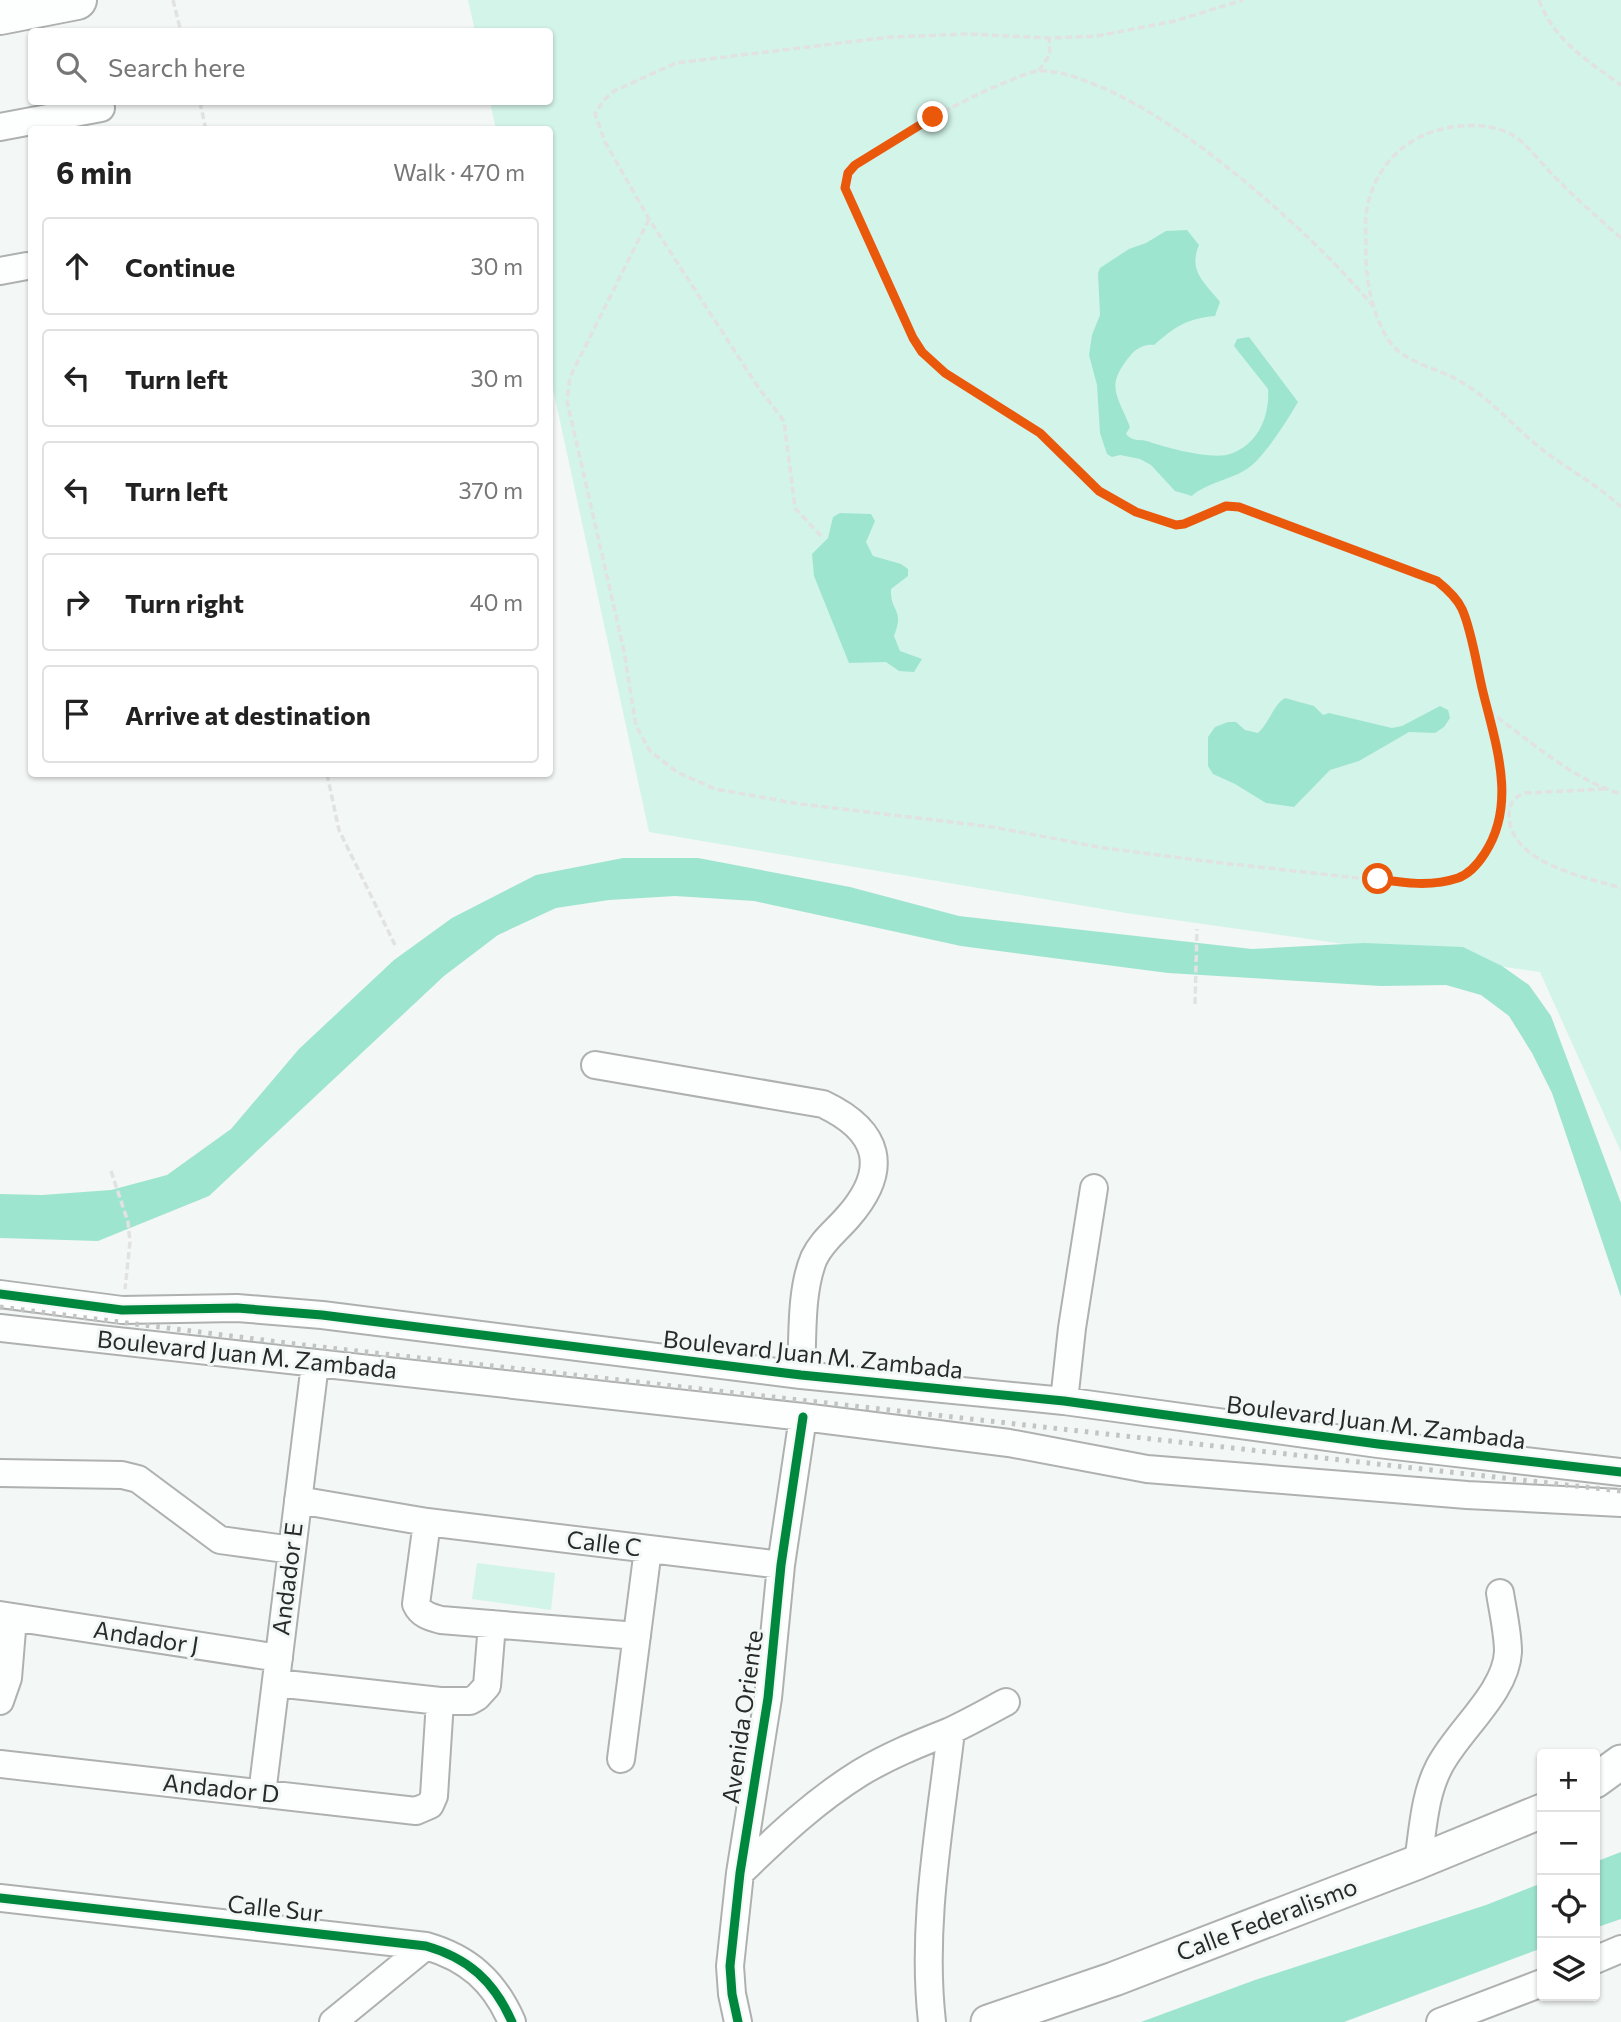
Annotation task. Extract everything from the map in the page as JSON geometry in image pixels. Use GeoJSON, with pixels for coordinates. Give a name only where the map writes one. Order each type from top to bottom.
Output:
{"type":"FeatureCollection","features":[{"type":"Feature","properties":{"kind":"highway"},"geometry":{"type":"LineString","coordinates":[[0,15],[77,0]]}},
{"type":"Feature","properties":{"kind":"main road"},"geometry":{"type":"LineString","coordinates":[[1600,1777],[1621,1762]]}},
{"type":"Feature","properties":{"kind":"main road","name":"Calle Federalismo"},"geometry":{"type":"LineString","coordinates":[[988,2022],[1080,1991],[1418,1862],[1540,1812]]}},
{"type":"Feature","properties":{"kind":"street"},"geometry":{"type":"LineString","coordinates":[[0,127],[101,108]]}},
{"type":"Feature","properties":{"kind":"street"},"geometry":{"type":"LineString","coordinates":[[0,271],[26,266]]}},
{"type":"Feature","properties":{"kind":"street"},"geometry":{"type":"LineString","coordinates":[[595,1065],[823,1104],[858,1125],[869,1141],[873,1179],[859,1203],[822,1244],[813,1260],[806,1287],[801,1375]]}},
{"type":"Feature","properties":{"kind":"street"},"geometry":{"type":"LineString","coordinates":[[1065,1401],[1072,1328],[1094,1188]]}},
{"type":"Feature","properties":{"kind":"street","name":"Boulevard Juan M. Zambada"},"geometry":{"type":"LineString","coordinates":[[0,1294],[122,1310],[237,1308],[322,1315],[801,1375],[1065,1401],[1378,1444],[1621,1472]]}},
{"type":"Feature","properties":{"kind":"street","name":"Boulevard Juan M. Zambada"},"geometry":{"type":"LineString","coordinates":[[0,1328],[803,1417],[1009,1443],[1147,1469],[1467,1495],[1621,1503]]}},
{"type":"Feature","properties":{"kind":"street","name":"Andador E"},"geometry":{"type":"LineString","coordinates":[[262,1794],[315,1364]]}},
{"type":"Feature","properties":{"kind":"street","name":"Avenida Oriente"},"geometry":{"type":"LineString","coordinates":[[738,2022],[730,1965],[740,1873],[768,1698],[781,1565],[803,1417]]}},
{"type":"Feature","properties":{"kind":"street"},"geometry":{"type":"LineString","coordinates":[[0,1473],[122,1475],[138,1479],[220,1540],[292,1550]]}},
{"type":"Feature","properties":{"kind":"street","name":"Calle C"},"geometry":{"type":"LineString","coordinates":[[298,1500],[426,1522],[781,1565]]}},
{"type":"Feature","properties":{"kind":"street"},"geometry":{"type":"LineString","coordinates":[[426,1522],[416,1599],[419,1610],[428,1616],[441,1620],[492,1625],[636,1636]]}},
{"type":"Feature","properties":{"kind":"street"},"geometry":{"type":"LineString","coordinates":[[621,1759],[648,1549]]}},
{"type":"Feature","properties":{"kind":"street"},"geometry":{"type":"LineString","coordinates":[[1418,1862],[1429,1788],[1451,1745],[1489,1698],[1504,1671],[1508,1654],[1500,1593]]}},
{"type":"Feature","properties":{"kind":"street"},"geometry":{"type":"LineString","coordinates":[[0,1701],[8,1678],[7,1616]]}},
{"type":"Feature","properties":{"kind":"street","name":"Andador J"},"geometry":{"type":"LineString","coordinates":[[7,1616],[440,1701],[470,1701],[487,1686],[492,1625]]}},
{"type":"Feature","properties":{"kind":"street","name":"Andador D"},"geometry":{"type":"LineString","coordinates":[[0,1764],[416,1811],[430,1805],[434,1796],[440,1701]]}},
{"type":"Feature","properties":{"kind":"street"},"geometry":{"type":"LineString","coordinates":[[740,1873],[790,1825],[824,1797],[862,1772],[906,1748],[951,1731],[1006,1702]]}},
{"type":"Feature","properties":{"kind":"street"},"geometry":{"type":"LineString","coordinates":[[932,2022],[929,1961],[932,1891],[951,1731]]}},
{"type":"Feature","properties":{"kind":"street","name":"Calle Sur"},"geometry":{"type":"LineString","coordinates":[[0,1898],[426,1946],[451,1953],[484,1976],[508,2020]]}},
{"type":"Feature","properties":{"kind":"street"},"geometry":{"type":"LineString","coordinates":[[333,2022],[426,1946]]}},
{"type":"Feature","properties":{"kind":"street"},"geometry":{"type":"LineString","coordinates":[[1600,1958],[1621,1949]]}},
{"type":"Feature","properties":{"kind":"street"},"geometry":{"type":"LineString","coordinates":[[1440,2022],[1537,1985]]}},
{"type":"Feature","properties":{"kind":"path"},"geometry":{"type":"LineString","coordinates":[[173,0],[180,28]]}},
{"type":"Feature","properties":{"kind":"path"},"geometry":{"type":"LineString","coordinates":[[821,536],[795,508],[784,421],[758,387],[649,219],[605,142],[595,114],[603,102],[614,91],[664,68],[707,57],[890,37],[969,34],[1049,38],[1097,36],[1175,21],[1243,0]]}},
{"type":"Feature","properties":{"kind":"path"},"geometry":{"type":"LineString","coordinates":[[1539,0],[1553,28],[1574,52],[1621,85]]}},
{"type":"Feature","properties":{"kind":"path"},"geometry":{"type":"LineString","coordinates":[[1039,71],[1050,54],[1049,38]]}},
{"type":"Feature","properties":{"kind":"path"},"geometry":{"type":"LineString","coordinates":[[649,219],[570,377],[567,401],[624,651],[636,726],[650,751],[663,763],[715,789],[800,804],[993,827],[1104,848],[1412,884],[1448,880],[1467,873],[1488,849],[1500,820],[1503,803],[1503,787],[1488,710],[1462,609],[1447,589],[1437,581],[1239,507],[1226,506],[1176,525],[1136,512],[1099,491],[1040,433],[945,373],[922,352],[849,200],[845,188],[848,173],[863,159],[933,117],[980,93],[1039,71],[1062,74],[1087,81],[1178,129],[1289,218],[1338,265],[1373,306]]}},
{"type":"Feature","properties":{"kind":"path"},"geometry":{"type":"LineString","coordinates":[[201,105],[204,126]]}},
{"type":"Feature","properties":{"kind":"path"},"geometry":{"type":"LineString","coordinates":[[1621,238],[1581,204],[1524,144],[1508,133],[1490,127],[1466,125],[1443,129],[1419,137],[1399,150],[1385,164],[1376,181],[1366,214],[1365,270],[1373,306],[1388,339],[1409,359],[1462,382],[1545,452],[1621,507]]}},
{"type":"Feature","properties":{"kind":"path"},"geometry":{"type":"LineString","coordinates":[[1488,710],[1559,763],[1605,789],[1621,794]]}},
{"type":"Feature","properties":{"kind":"path"},"geometry":{"type":"LineString","coordinates":[[328,777],[339,830],[395,945]]}},
{"type":"Feature","properties":{"kind":"path"},"geometry":{"type":"LineString","coordinates":[[1605,789],[1525,793],[1516,796],[1510,806],[1509,821],[1527,851],[1546,864],[1621,888]]}},
{"type":"Feature","properties":{"kind":"path"},"geometry":{"type":"LineString","coordinates":[[1503,803],[1510,806]]}},
{"type":"Feature","properties":{"kind":"path"},"geometry":{"type":"LineString","coordinates":[[1195,1004],[1197,929]]}},
{"type":"Feature","properties":{"kind":"path"},"geometry":{"type":"LineString","coordinates":[[111,1171],[128,1222],[129,1233],[122,1310]]}},
{"type":"Feature","properties":{"kind":"shaded area"},"geometry":{"type":"Polygon","coordinates":[[[468,0],[1621,0],[1621,1152],[1540,972],[1126,913],[649,832],[553,389],[553,126],[495,126],[491,105],[553,105],[553,28],[474,28],[468,0]]]}},
{"type":"Feature","properties":{"kind":"shaded area"},"geometry":{"type":"Polygon","coordinates":[[[1187,230],[1199,245],[1195,262],[1199,276],[1220,302],[1215,316],[1181,325],[1154,345],[1138,349],[1122,366],[1116,390],[1130,427],[1126,434],[1134,439],[1213,456],[1230,454],[1248,444],[1255,437],[1264,419],[1268,389],[1234,346],[1237,339],[1249,337],[1298,402],[1275,438],[1253,464],[1241,473],[1204,488],[1192,496],[1175,491],[1151,465],[1140,459],[1120,455],[1112,457],[1107,454],[1100,433],[1097,385],[1089,355],[1092,335],[1100,315],[1100,268],[1129,249],[1166,231],[1187,230]]]}},
{"type":"Feature","properties":{"kind":"shaded area"},"geometry":{"type":"Polygon","coordinates":[[[840,513],[871,514],[875,521],[866,542],[873,556],[901,564],[908,569],[908,576],[891,589],[891,597],[898,615],[894,636],[900,651],[922,659],[914,672],[899,671],[886,662],[849,663],[814,576],[812,554],[828,538],[833,517],[840,513]]]}},
{"type":"Feature","properties":{"kind":"shaded area"},"geometry":{"type":"Polygon","coordinates":[[[1285,698],[1314,706],[1323,715],[1329,713],[1392,728],[1402,726],[1440,706],[1448,710],[1450,718],[1444,727],[1435,733],[1409,732],[1359,761],[1330,770],[1294,807],[1266,803],[1213,774],[1208,766],[1208,737],[1215,727],[1236,722],[1245,730],[1258,733],[1285,698]]]}},
{"type":"Feature","properties":{"kind":"shaded area"},"geometry":{"type":"Polygon","coordinates":[[[623,858],[698,858],[850,887],[959,916],[1252,949],[1364,943],[1463,947],[1502,966],[1529,985],[1551,1016],[1621,1203],[1621,1297],[1552,1093],[1509,1016],[1481,995],[1446,985],[1381,986],[1168,973],[961,946],[754,901],[675,896],[609,900],[556,908],[498,935],[444,976],[209,1196],[98,1241],[0,1238],[0,1194],[42,1195],[111,1190],[167,1175],[231,1129],[299,1049],[394,960],[452,918],[536,875],[623,858]]]}},
{"type":"Feature","properties":{"kind":"shaded area"},"geometry":{"type":"Polygon","coordinates":[[[477,1563],[555,1573],[551,1610],[472,1599],[477,1563]]]}},
{"type":"Feature","properties":{"kind":"shaded area"},"geometry":{"type":"Polygon","coordinates":[[[1621,1852],[1621,1919],[1600,1926],[1600,1875],[1600,1860],[1621,1852]]]}},
{"type":"Feature","properties":{"kind":"shaded area"},"geometry":{"type":"Polygon","coordinates":[[[1537,1885],[1537,1950],[1344,2022],[1141,2022],[1255,1980],[1486,1905],[1537,1885]]]}},
{"type":"Feature","properties":{"kind":"railway"},"geometry":{"type":"LineString","coordinates":[[0,1307],[303,1345],[1621,1491]]}},
{"type":"Feature","properties":{"kind":"cycle path"},"geometry":{"type":"LineString","coordinates":[[0,1294],[122,1310],[237,1308],[322,1315],[801,1375],[1064,1401],[1378,1444],[1621,1472]]}},
{"type":"Feature","properties":{"kind":"cycle path"},"geometry":{"type":"LineString","coordinates":[[738,2022],[730,1966],[740,1873],[768,1698],[781,1565],[803,1417]]}},
{"type":"Feature","properties":{"kind":"cycle path"},"geometry":{"type":"LineString","coordinates":[[0,1898],[426,1946],[455,1957],[478,1973],[497,1995],[512,2022]]}},
{"type":"Feature","properties":{"kind":"route"},"geometry":{"type":"LineString","coordinates":[[933,117],[855,165],[848,173],[845,188],[913,338],[933,363],[1017,416],[1040,433],[1099,491],[1136,512],[1176,525],[1233,505],[1437,581],[1447,589],[1462,609],[1488,710],[1503,787],[1500,820],[1484,855],[1474,867],[1458,878],[1412,884],[1378,879]]}}]}
